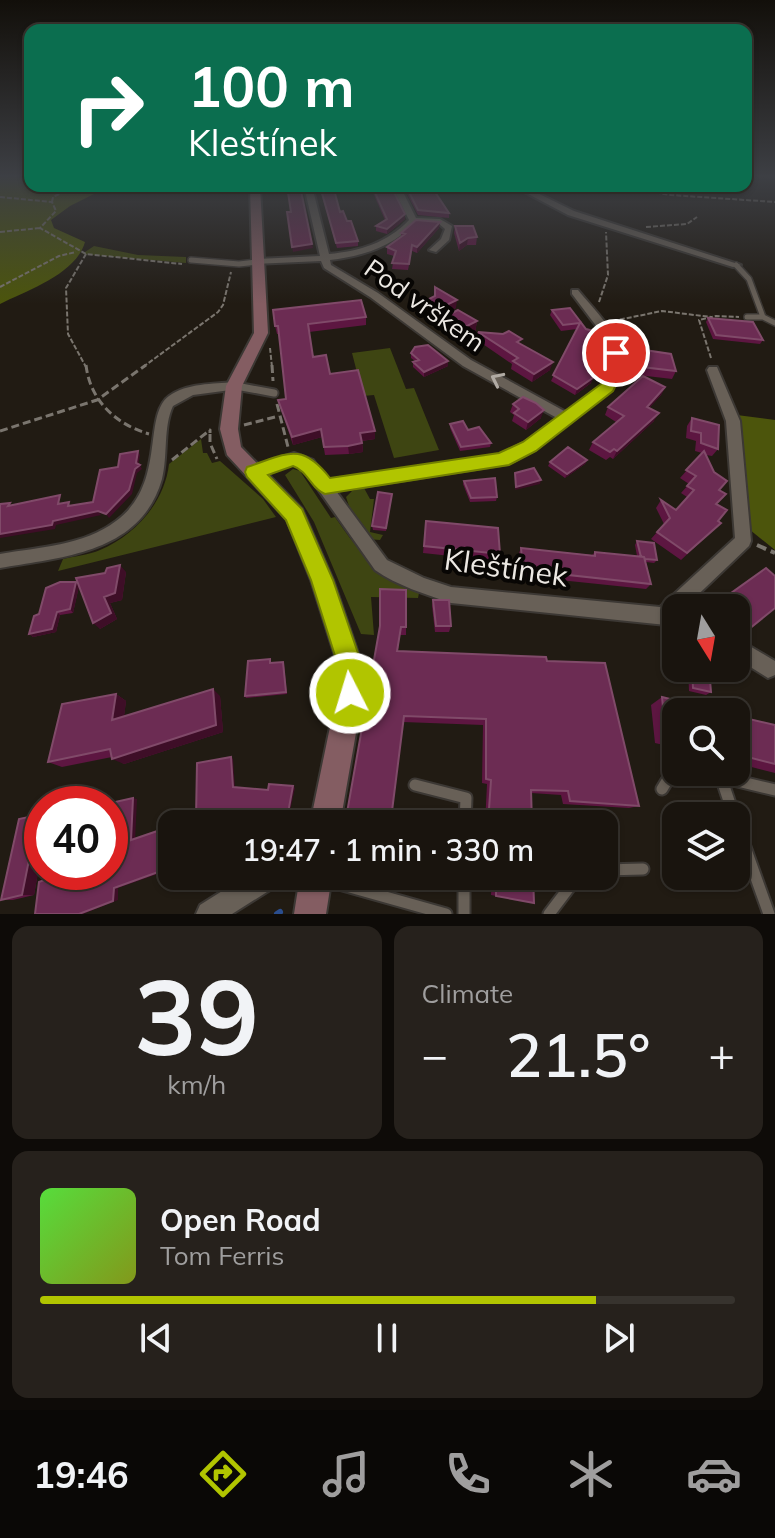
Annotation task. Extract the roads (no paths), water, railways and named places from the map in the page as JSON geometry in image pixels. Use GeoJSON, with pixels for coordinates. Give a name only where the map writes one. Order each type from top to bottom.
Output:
{"type":"FeatureCollection","features":[{"type":"Feature","properties":{"kind":"street"},"geometry":{"type":"LineString","coordinates":[[256,219],[261,333],[234,386],[229,417],[230,440],[233,450],[295,515],[322,580],[348,659],[350,693],[328,810]]}},
{"type":"Feature","properties":{"kind":"street"},"geometry":{"type":"LineString","coordinates":[[315,219],[324,257],[389,243],[406,231],[413,220],[440,221],[449,228],[445,240],[433,250]]}},
{"type":"Feature","properties":{"kind":"street"},"geometry":{"type":"LineString","coordinates":[[588,219],[736,265]]}},
{"type":"Feature","properties":{"kind":"street","name":"Pod vrškem"},"geometry":{"type":"LineString","coordinates":[[257,262],[324,257],[327,266],[384,302],[467,363],[565,417]]}},
{"type":"Feature","properties":{"kind":"street"},"geometry":{"type":"LineString","coordinates":[[325,487],[503,460],[530,446],[607,387],[616,353],[610,337],[581,307],[575,292]]}},
{"type":"Feature","properties":{"kind":"street","name":"Kleštínek"},"geometry":{"type":"LineString","coordinates":[[692,594],[743,541],[733,421],[713,370]]}},
{"type":"Feature","properties":{"kind":"street"},"geometry":{"type":"LineString","coordinates":[[0,561],[82,546],[124,525],[139,509],[157,478],[164,414],[170,402],[190,391],[234,386]]}},
{"type":"Feature","properties":{"kind":"street","name":"Kleštínek"},"geometry":{"type":"LineString","coordinates":[[254,472],[294,458],[308,464],[369,553],[397,576],[451,595],[662,615]]}},
{"type":"Feature","properties":{"kind":"street"},"geometry":{"type":"LineString","coordinates":[[750,656],[771,670]]}},
{"type":"Feature","properties":{"kind":"street"},"geometry":{"type":"LineString","coordinates":[[209,914],[247,890]]}},
{"type":"Feature","properties":{"kind":"street"},"geometry":{"type":"LineString","coordinates":[[310,914],[313,890]]}},
{"type":"Feature","properties":{"kind":"lane"},"geometry":{"type":"LineString","coordinates":[[192,262],[257,262]]}},
{"type":"Feature","properties":{"kind":"lane"},"geometry":{"type":"LineString","coordinates":[[736,265],[749,279],[763,317]]}},
{"type":"Feature","properties":{"kind":"lane"},"geometry":{"type":"LineString","coordinates":[[747,317],[763,317],[775,323]]}},
{"type":"Feature","properties":{"kind":"lane"},"geometry":{"type":"LineString","coordinates":[[234,386],[274,393]]}},
{"type":"Feature","properties":{"kind":"lane"},"geometry":{"type":"LineString","coordinates":[[750,784],[775,790]]}},
{"type":"Feature","properties":{"kind":"lane"},"geometry":{"type":"LineString","coordinates":[[415,785],[466,798],[466,810]]}},
{"type":"Feature","properties":{"kind":"lane"},"geometry":{"type":"LineString","coordinates":[[750,861],[769,914]]}},
{"type":"Feature","properties":{"kind":"lane"},"geometry":{"type":"LineString","coordinates":[[618,870],[643,869]]}},
{"type":"Feature","properties":{"kind":"lane"},"geometry":{"type":"LineString","coordinates":[[361,890],[446,914]]}},
{"type":"Feature","properties":{"kind":"lane"},"geometry":{"type":"LineString","coordinates":[[464,890],[464,914]]}},
{"type":"Feature","properties":{"kind":"lane"},"geometry":{"type":"LineString","coordinates":[[549,914],[567,890]]}}]}
